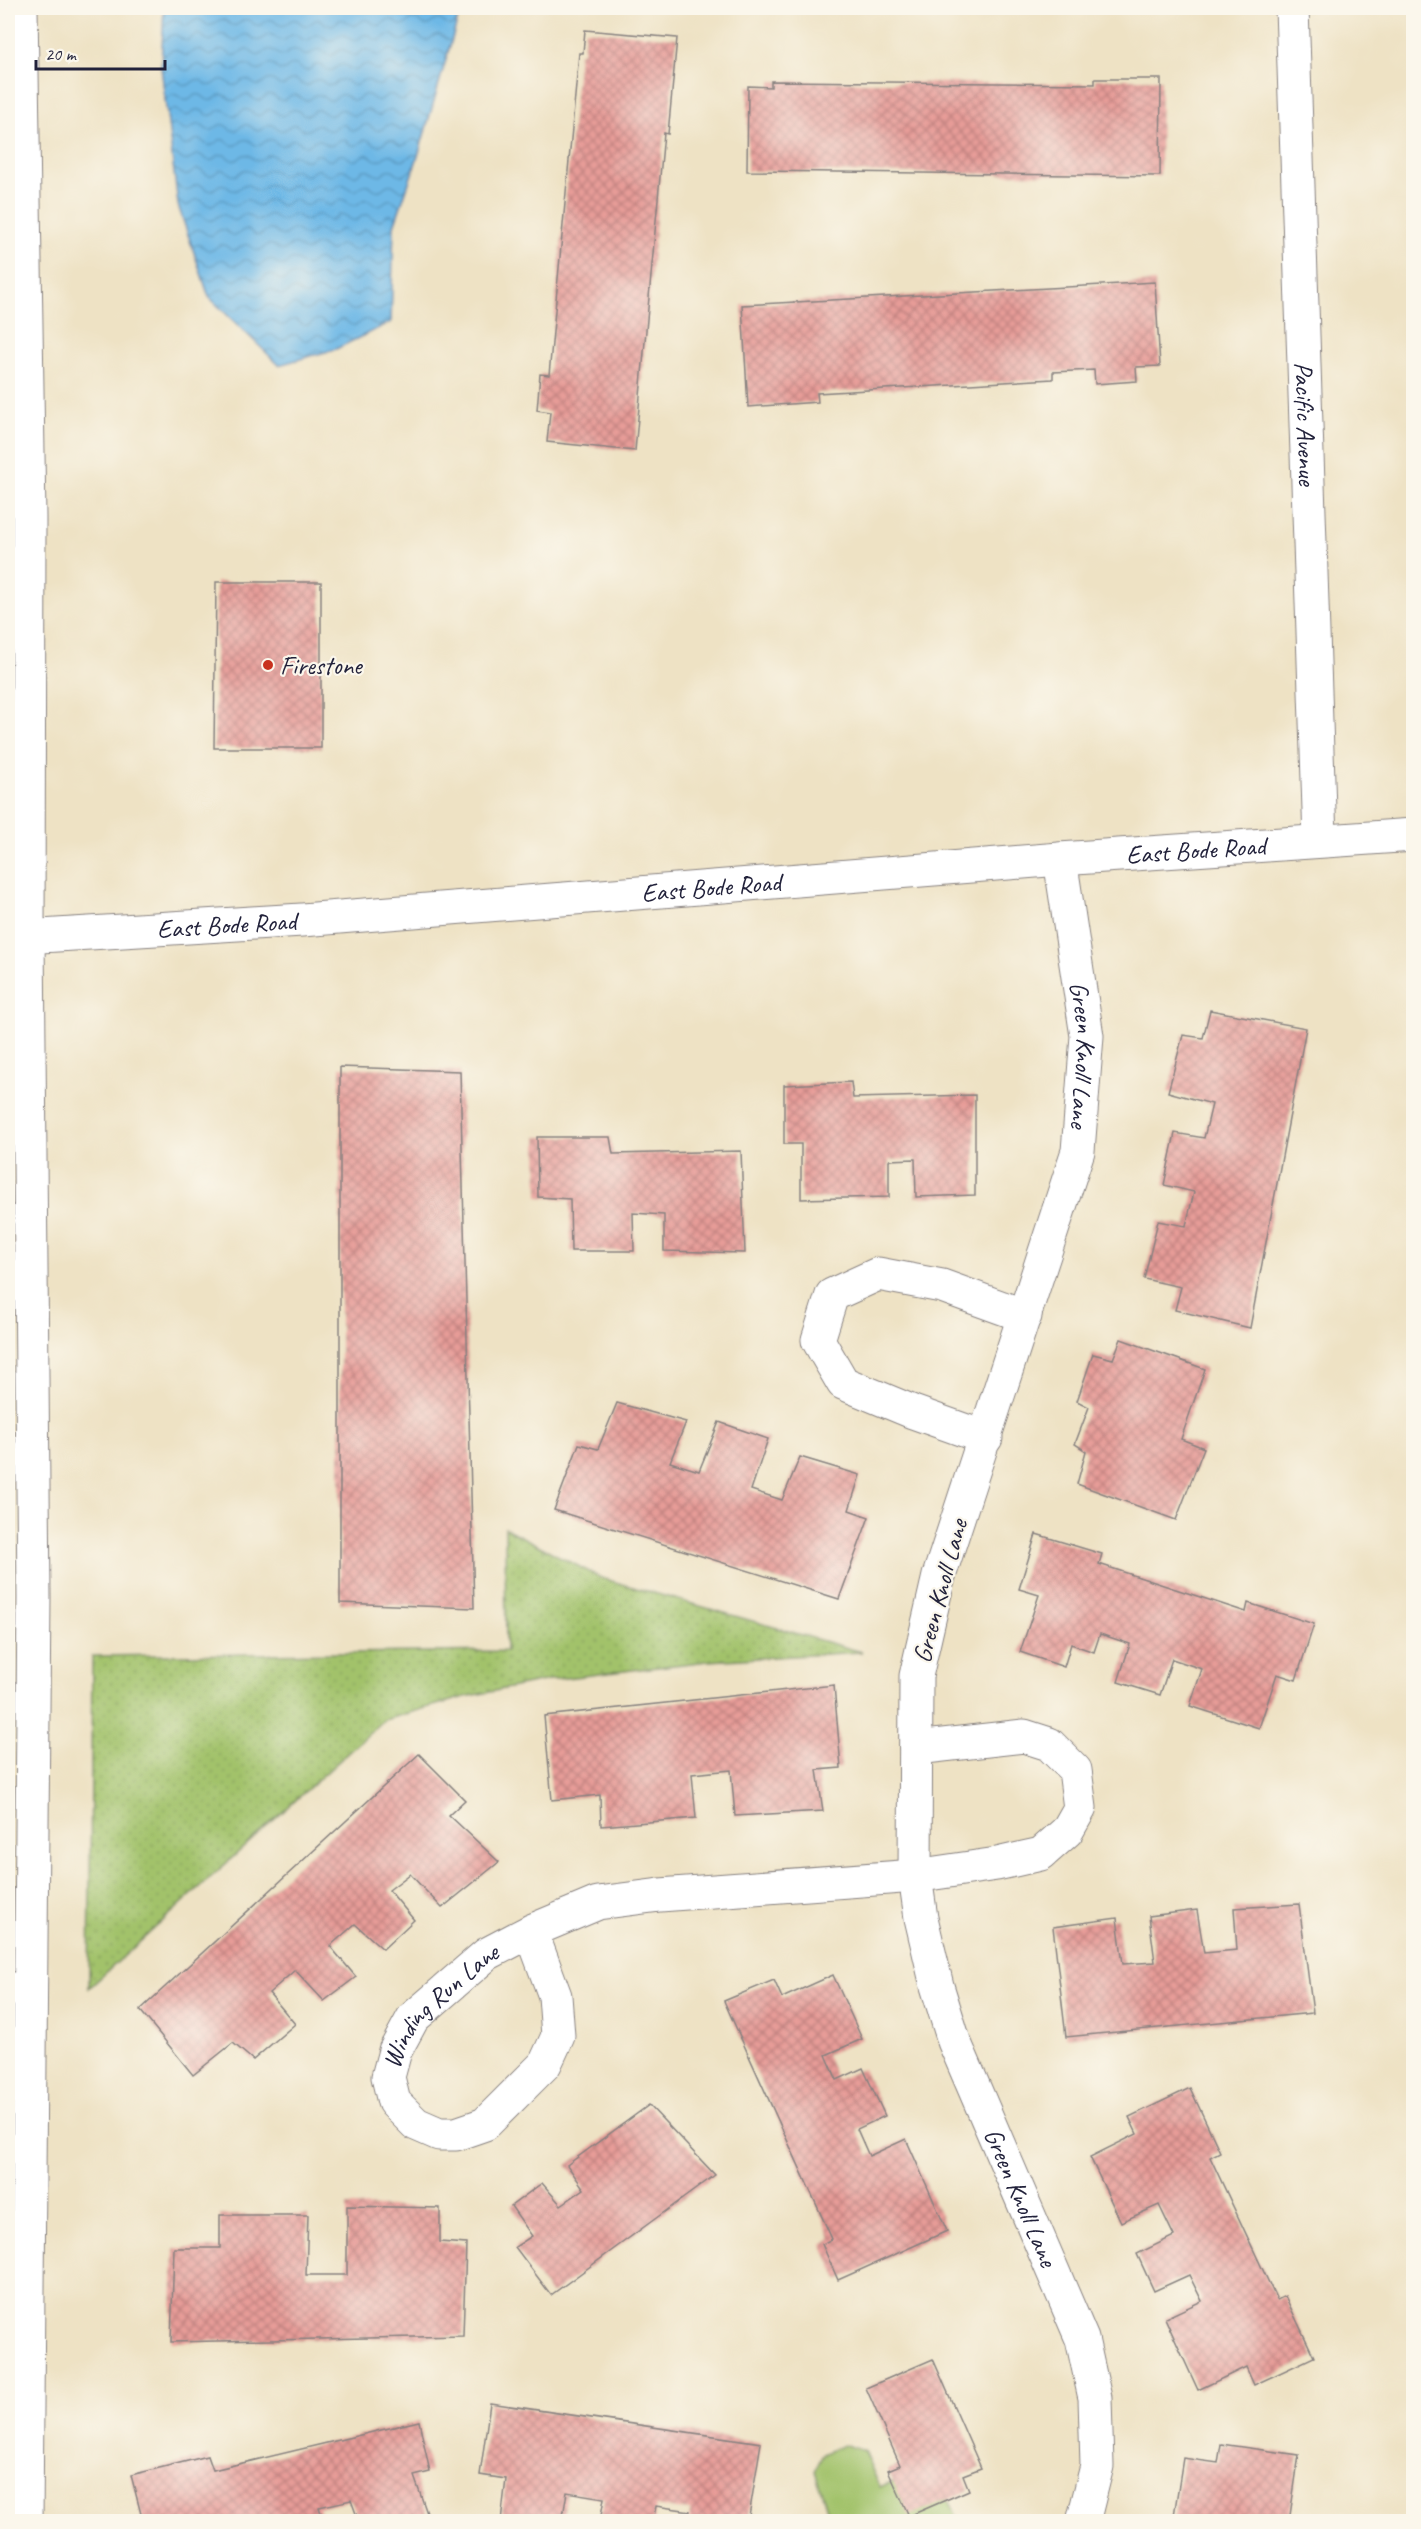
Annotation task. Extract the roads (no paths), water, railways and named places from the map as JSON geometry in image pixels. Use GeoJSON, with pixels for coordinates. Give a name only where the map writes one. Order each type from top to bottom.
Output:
{"type":"FeatureCollection","features":[{"type":"Feature","properties":{"kind":"street"},"geometry":{"type":"LineString","coordinates":[[21,8],[29,517],[18,938],[34,1597],[19,1989],[26,2522]]}},
{"type":"Feature","properties":{"kind":"street","name":"Pacific Avenue"},"geometry":{"type":"LineString","coordinates":[[1292,8],[1320,840]]}},
{"type":"Feature","properties":{"kind":"street","name":"East Bode Road"},"geometry":{"type":"LineString","coordinates":[[18,938],[302,920],[1060,859],[1413,835]]}},
{"type":"Feature","properties":{"kind":"street","name":"Green Knoll Lane"},"geometry":{"type":"LineString","coordinates":[[1060,859],[1087,1036],[1078,1151],[939,1576],[916,1676],[915,1876],[921,1918],[937,1986],[954,2041],[1082,2339],[1095,2398],[1096,2466],[1083,2522]]}},
{"type":"Feature","properties":{"kind":"street"},"geometry":{"type":"LineString","coordinates":[[986,1438],[913,1412],[843,1383],[818,1340],[832,1295],[878,1275],[942,1286],[1025,1316]]}},
{"type":"Feature","properties":{"kind":"street"},"geometry":{"type":"LineString","coordinates":[[915,1876],[997,1864],[1041,1854],[1067,1831],[1080,1808],[1074,1770],[1049,1744],[1024,1736],[916,1748]]}},
{"type":"Feature","properties":{"kind":"street","name":"Winding Run Lane"},"geometry":{"type":"LineString","coordinates":[[531,1931],[555,1996],[558,2036],[545,2064],[485,2124],[456,2134],[439,2134],[416,2124],[394,2102],[388,2078],[395,2051],[413,2018],[487,1954],[531,1931],[598,1903],[660,1895],[915,1876]]}},
{"type":"Feature","properties":{"kind":"water"},"geometry":{"type":"Polygon","coordinates":[[[164,8],[461,8],[418,156],[394,226],[391,322],[336,349],[279,365],[209,297],[178,205],[161,67],[164,8]]]}},
{"type":"Feature","properties":{"kind":"place","name":"Firestone"},"geometry":{"type":"Point","coordinates":[268,665]}}]}
